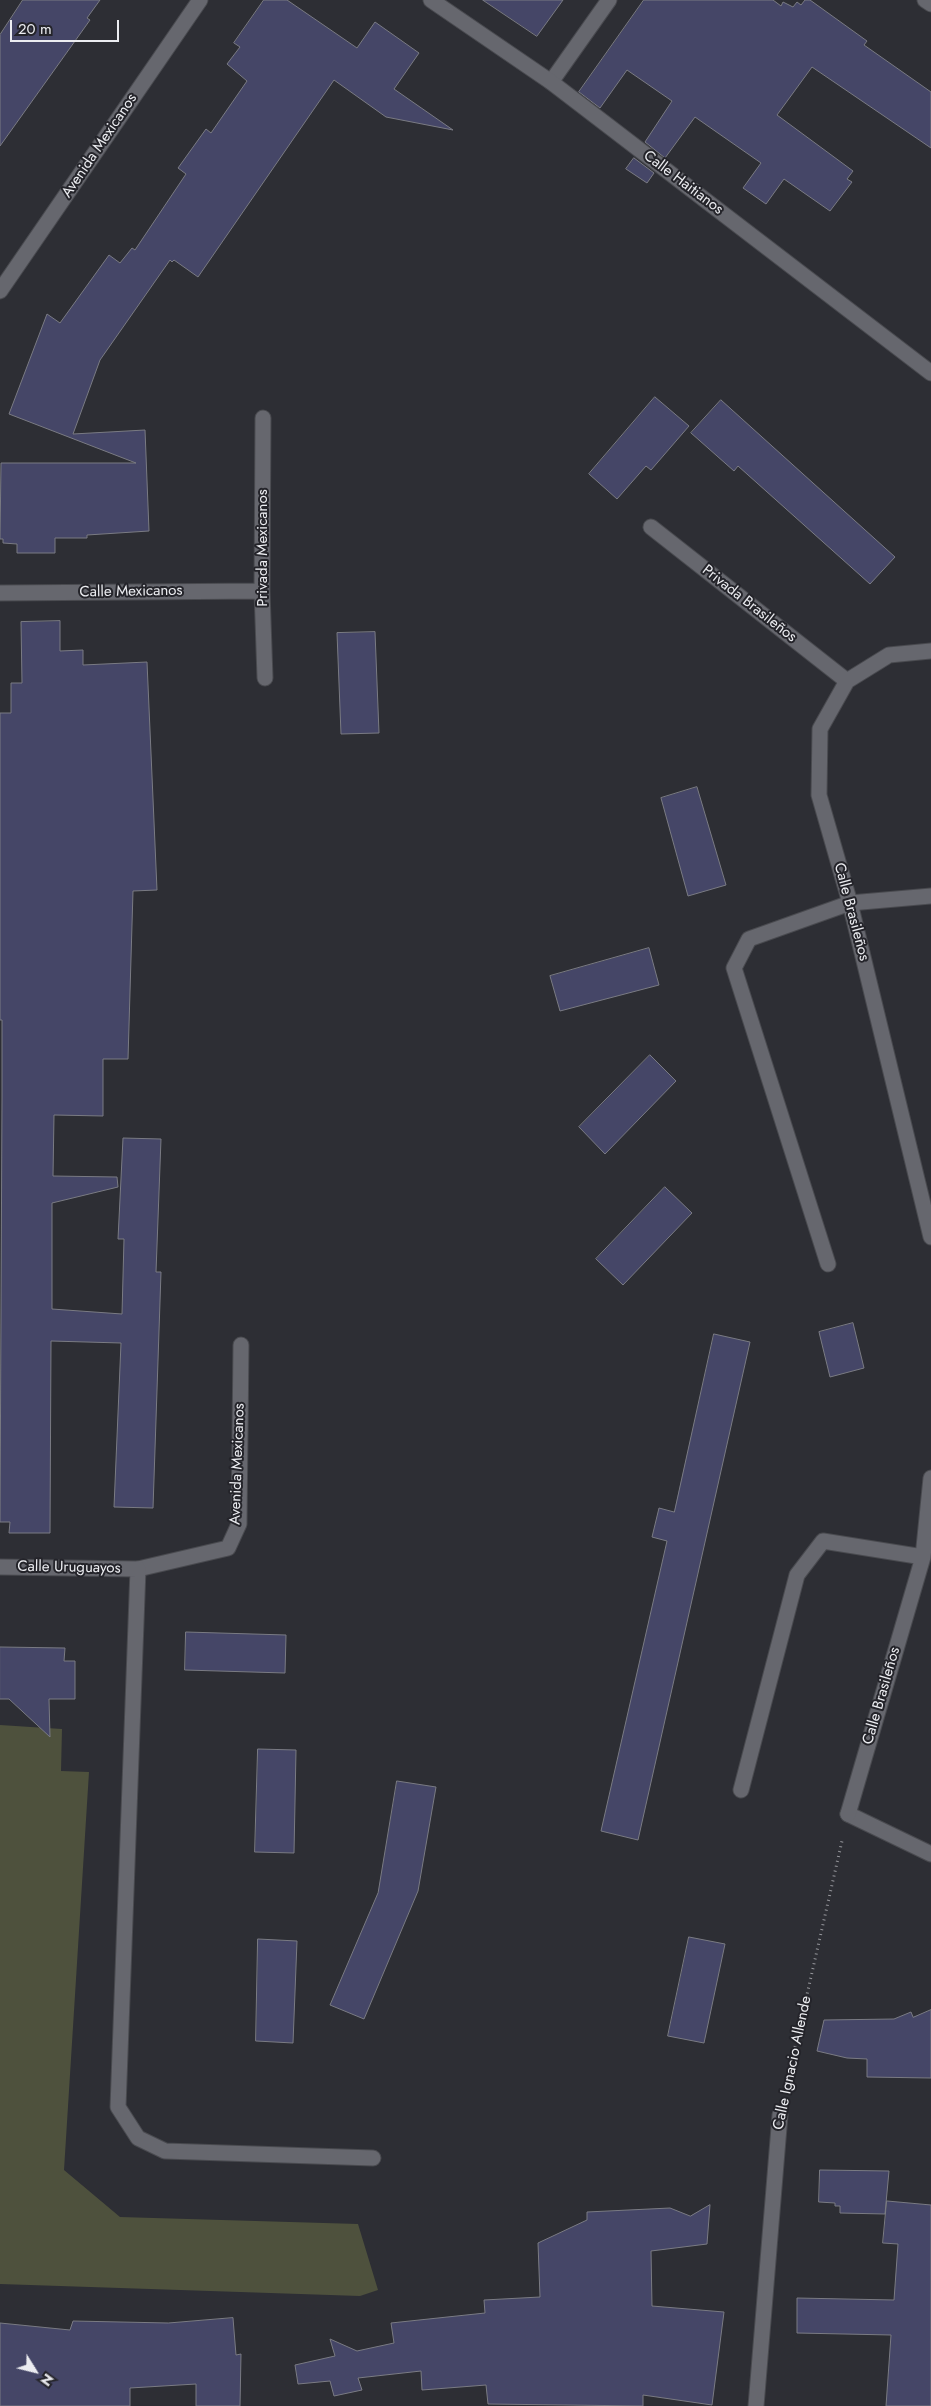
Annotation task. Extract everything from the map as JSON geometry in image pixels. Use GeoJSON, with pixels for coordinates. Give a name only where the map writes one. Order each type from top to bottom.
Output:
{"type":"FeatureCollection","features":[{"type":"Feature","properties":{"kind":"street","name":"Avenida Mexicanos"},"geometry":{"type":"LineString","coordinates":[[0,291],[200,0]]}},
{"type":"Feature","properties":{"kind":"street","name":"Calle Haitianos"},"geometry":{"type":"LineString","coordinates":[[431,0],[552,82],[931,372]]}},
{"type":"Feature","properties":{"kind":"street"},"geometry":{"type":"LineString","coordinates":[[552,82],[609,0]]}},
{"type":"Feature","properties":{"kind":"street"},"geometry":{"type":"LineString","coordinates":[[925,0],[931,4]]}},
{"type":"Feature","properties":{"kind":"street","name":"Privada Mexicanos"},"geometry":{"type":"LineString","coordinates":[[262,418],[262,591],[265,678]]}},
{"type":"Feature","properties":{"kind":"street","name":"Privada Brasileños"},"geometry":{"type":"LineString","coordinates":[[651,527],[847,681]]}},
{"type":"Feature","properties":{"kind":"street","name":"Calle Mexicanos"},"geometry":{"type":"LineString","coordinates":[[0,594],[262,591]]}},
{"type":"Feature","properties":{"kind":"street","name":"Calle Brasileños"},"geometry":{"type":"LineString","coordinates":[[931,651],[889,655],[847,681],[820,729],[819,795],[850,903],[931,1237]]}},
{"type":"Feature","properties":{"kind":"street"},"geometry":{"type":"LineString","coordinates":[[828,1264],[734,968],[750,940],[850,903],[931,896]]}},
{"type":"Feature","properties":{"kind":"street","name":"Avenida Mexicanos"},"geometry":{"type":"LineString","coordinates":[[138,1569],[228,1548],[239,1524],[241,1345]]}},
{"type":"Feature","properties":{"kind":"street","name":"Calle Brasileños"},"geometry":{"type":"LineString","coordinates":[[848,1814],[923,1557],[931,1485]]}},
{"type":"Feature","properties":{"kind":"street"},"geometry":{"type":"LineString","coordinates":[[741,1790],[797,1575],[823,1541],[923,1557]]}},
{"type":"Feature","properties":{"kind":"street","name":"Calle Uruguayos"},"geometry":{"type":"LineString","coordinates":[[0,1566],[138,1569]]}},
{"type":"Feature","properties":{"kind":"street"},"geometry":{"type":"LineString","coordinates":[[138,1569],[118,2107],[138,2138],[166,2151],[373,2158]]}},
{"type":"Feature","properties":{"kind":"street"},"geometry":{"type":"LineString","coordinates":[[848,1814],[931,1854]]}},
{"type":"Feature","properties":{"kind":"street","name":"Calle Ignacio Allende"},"geometry":{"type":"LineString","coordinates":[[756,2406],[780,2115]]}},
{"type":"Feature","properties":{"kind":"path","name":"Calle Ignacio Allende"},"geometry":{"type":"LineString","coordinates":[[780,2115],[848,1814]]}},
{"type":"Feature","properties":{"kind":"green space"},"geometry":{"type":"Polygon","coordinates":[[[0,1725],[62,1729],[61,1771],[89,1772],[64,2170],[120,2217],[358,2224],[378,2290],[360,2296],[0,2284],[0,1725]]]}},
{"type":"Feature","properties":{"kind":"building"},"geometry":{"type":"Polygon","coordinates":[[[23,0],[100,0],[87,18],[90,20],[0,146],[0,35],[23,0]]]}},
{"type":"Feature","properties":{"kind":"building"},"geometry":{"type":"Polygon","coordinates":[[[264,0],[287,0],[357,48],[375,22],[419,53],[394,89],[453,130],[386,117],[334,80],[198,277],[174,260],[172,262],[170,260],[100,360],[73,434],[145,430],[149,531],[87,535],[87,538],[55,538],[55,553],[17,553],[17,544],[3,543],[3,539],[0,539],[1,463],[136,463],[9,414],[47,314],[60,323],[109,255],[120,263],[132,248],[135,250],[186,174],[178,168],[206,129],[211,133],[247,81],[227,64],[240,47],[234,43],[264,0]]]}},
{"type":"Feature","properties":{"kind":"building"},"geometry":{"type":"Polygon","coordinates":[[[483,0],[563,0],[537,36],[483,0]]]}},
{"type":"Feature","properties":{"kind":"building"},"geometry":{"type":"Polygon","coordinates":[[[644,0],[773,0],[781,6],[783,2],[793,7],[797,2],[801,5],[805,0],[810,0],[867,41],[864,45],[931,92],[931,148],[812,67],[777,115],[853,171],[847,179],[852,182],[830,211],[784,179],[766,204],[743,188],[761,163],[695,117],[665,158],[645,142],[672,101],[627,70],[600,108],[579,92],[644,0]]]}},
{"type":"Feature","properties":{"kind":"building"},"geometry":{"type":"Polygon","coordinates":[[[634,158],[654,173],[647,183],[626,169],[634,158]]]}},
{"type":"Feature","properties":{"kind":"building"},"geometry":{"type":"Polygon","coordinates":[[[655,397],[689,426],[651,470],[646,466],[617,499],[589,474],[655,397]]]}},
{"type":"Feature","properties":{"kind":"building"},"geometry":{"type":"Polygon","coordinates":[[[721,400],[895,557],[870,584],[738,466],[734,471],[691,433],[721,400]]]}},
{"type":"Feature","properties":{"kind":"building"},"geometry":{"type":"Polygon","coordinates":[[[60,621],[60,651],[83,650],[83,665],[147,662],[157,890],[133,891],[128,1059],[103,1059],[103,1116],[54,1115],[53,1176],[117,1177],[118,1187],[52,1203],[52,1309],[122,1314],[124,1239],[118,1239],[123,1138],[161,1139],[156,1272],[161,1272],[153,1508],[114,1507],[121,1343],[51,1341],[50,1533],[9,1533],[10,1522],[0,1522],[2,1020],[0,1020],[0,713],[11,713],[11,683],[22,683],[21,622],[60,621]]]}},
{"type":"Feature","properties":{"kind":"building"},"geometry":{"type":"Polygon","coordinates":[[[375,632],[379,733],[341,734],[337,633],[375,632]]]}},
{"type":"Feature","properties":{"kind":"building"},"geometry":{"type":"Polygon","coordinates":[[[697,787],[726,885],[688,896],[661,798],[697,787]]]}},
{"type":"Feature","properties":{"kind":"building"},"geometry":{"type":"Polygon","coordinates":[[[649,948],[659,985],[560,1011],[550,976],[649,948]]]}},
{"type":"Feature","properties":{"kind":"building"},"geometry":{"type":"Polygon","coordinates":[[[650,1055],[676,1081],[605,1154],[579,1127],[650,1055]]]}},
{"type":"Feature","properties":{"kind":"building"},"geometry":{"type":"Polygon","coordinates":[[[665,1187],[692,1213],[623,1285],[596,1259],[665,1187]]]}},
{"type":"Feature","properties":{"kind":"building"},"geometry":{"type":"Polygon","coordinates":[[[853,1323],[864,1368],[830,1377],[819,1332],[853,1323]]]}},
{"type":"Feature","properties":{"kind":"building"},"geometry":{"type":"Polygon","coordinates":[[[714,1334],[750,1342],[638,1840],[601,1831],[667,1541],[652,1537],[659,1508],[674,1512],[714,1334]]]}},
{"type":"Feature","properties":{"kind":"building"},"geometry":{"type":"Polygon","coordinates":[[[186,1632],[286,1635],[285,1673],[185,1670],[186,1632]]]}},
{"type":"Feature","properties":{"kind":"building"},"geometry":{"type":"Polygon","coordinates":[[[0,1647],[65,1648],[64,1661],[75,1661],[75,1699],[49,1699],[50,1737],[9,1699],[0,1699],[0,1647]]]}},
{"type":"Feature","properties":{"kind":"building"},"geometry":{"type":"Polygon","coordinates":[[[258,1749],[296,1750],[294,1853],[255,1852],[258,1749]]]}},
{"type":"Feature","properties":{"kind":"building"},"geometry":{"type":"Polygon","coordinates":[[[397,1781],[436,1787],[418,1891],[364,2019],[330,2005],[378,1893],[397,1781]]]}},
{"type":"Feature","properties":{"kind":"building"},"geometry":{"type":"Polygon","coordinates":[[[689,1937],[725,1944],[704,2043],[668,2036],[689,1937]]]}},
{"type":"Feature","properties":{"kind":"building"},"geometry":{"type":"Polygon","coordinates":[[[258,1939],[297,1941],[293,2043],[256,2041],[258,1939]]]}},
{"type":"Feature","properties":{"kind":"building"},"geometry":{"type":"Polygon","coordinates":[[[931,2010],[931,2078],[867,2077],[867,2059],[847,2058],[817,2051],[824,2020],[894,2019],[911,2012],[913,2017],[931,2010]]]}},
{"type":"Feature","properties":{"kind":"building"},"geometry":{"type":"Polygon","coordinates":[[[820,2170],[889,2171],[885,2214],[840,2213],[840,2206],[835,2206],[835,2203],[819,2202],[820,2170]]]}},
{"type":"Feature","properties":{"kind":"building"},"geometry":{"type":"Polygon","coordinates":[[[887,2201],[931,2205],[931,2406],[886,2406],[891,2335],[797,2333],[797,2298],[894,2300],[898,2244],[883,2243],[887,2201]]]}},
{"type":"Feature","properties":{"kind":"building"},"geometry":{"type":"Polygon","coordinates":[[[710,2205],[707,2244],[651,2251],[652,2306],[724,2312],[712,2405],[643,2395],[643,2406],[488,2404],[486,2385],[422,2390],[421,2371],[358,2378],[362,2390],[334,2396],[330,2381],[298,2384],[295,2365],[335,2356],[330,2339],[357,2351],[394,2343],[391,2323],[485,2313],[484,2300],[540,2297],[538,2243],[587,2220],[587,2212],[670,2208],[690,2216],[710,2205]]]}},
{"type":"Feature","properties":{"kind":"building"},"geometry":{"type":"Polygon","coordinates":[[[233,2318],[236,2355],[241,2354],[240,2406],[196,2406],[196,2384],[130,2388],[130,2406],[0,2406],[0,2323],[70,2330],[73,2321],[168,2323],[233,2318]]]}}]}
